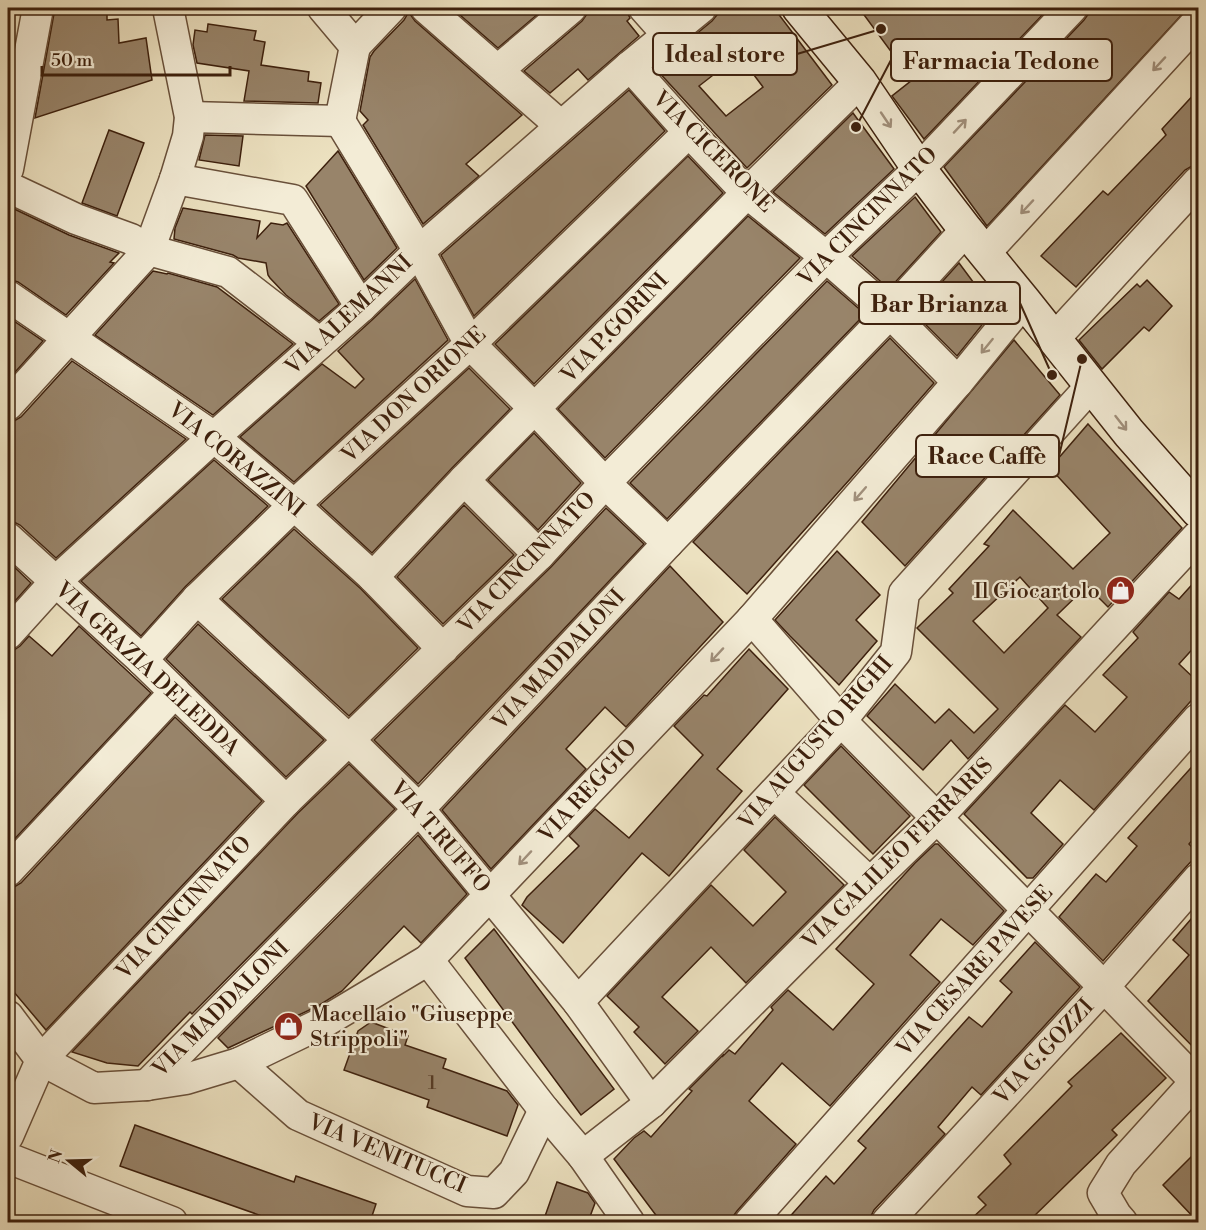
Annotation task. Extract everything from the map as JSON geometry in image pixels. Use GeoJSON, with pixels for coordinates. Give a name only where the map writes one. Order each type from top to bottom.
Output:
{"type":"FeatureCollection","features":[{"type":"Feature","properties":{"kind":"main road"},"geometry":{"type":"LineString","coordinates":[[799,8],[860,82],[919,169],[976,241],[1129,433],[1198,511]]}},
{"type":"Feature","properties":{"kind":"street"},"geometry":{"type":"LineString","coordinates":[[8,169],[38,8]]}},
{"type":"Feature","properties":{"kind":"street"},"geometry":{"type":"LineString","coordinates":[[8,405],[149,250],[175,179],[188,136],[190,117],[168,8]]}},
{"type":"Feature","properties":{"kind":"street"},"geometry":{"type":"LineString","coordinates":[[323,8],[355,46]]}},
{"type":"Feature","properties":{"kind":"street"},"geometry":{"type":"LineString","coordinates":[[391,8],[355,46],[340,121],[418,251],[470,344],[605,483],[668,543]]}},
{"type":"Feature","properties":{"kind":"street"},"geometry":{"type":"LineString","coordinates":[[426,8],[561,126]]}},
{"type":"Feature","properties":{"kind":"street"},"geometry":{"type":"LineString","coordinates":[[498,70],[571,8]]}},
{"type":"Feature","properties":{"kind":"street"},"geometry":{"type":"LineString","coordinates":[[645,8],[668,35]]}},
{"type":"Feature","properties":{"kind":"street","name":"VIA ALEMANNI"},"geometry":{"type":"LineString","coordinates":[[8,634],[55,582],[214,437],[362,307],[418,251],[630,66],[702,8]]}},
{"type":"Feature","properties":{"kind":"street","name":"VIA CINCINNATO"},"geometry":{"type":"LineString","coordinates":[[8,1136],[40,1060],[286,801],[539,555],[605,483],[826,257],[919,169],[1072,8]]}},
{"type":"Feature","properties":{"kind":"street","name":"VIA MADDALONI"},"geometry":{"type":"LineString","coordinates":[[147,1085],[419,808],[668,543],[890,313],[976,241],[1198,22]]}},
{"type":"Feature","properties":{"kind":"street","name":"VIA CICERONE"},"geometry":{"type":"LineString","coordinates":[[630,66],[747,193],[890,313],[958,382]]}},
{"type":"Feature","properties":{"kind":"street","name":"VIA P.GORINI"},"geometry":{"type":"LineString","coordinates":[[373,577],[464,480],[747,193],[860,82]]}},
{"type":"Feature","properties":{"kind":"street"},"geometry":{"type":"LineString","coordinates":[[190,117],[340,121]]}},
{"type":"Feature","properties":{"kind":"street","name":"VIA DON ORIONE"},"geometry":{"type":"LineString","coordinates":[[142,660],[197,599],[470,344],[689,132]]}},
{"type":"Feature","properties":{"kind":"street"},"geometry":{"type":"LineString","coordinates":[[175,179],[293,200],[362,307]]}},
{"type":"Feature","properties":{"kind":"street"},"geometry":{"type":"LineString","coordinates":[[1054,339],[1198,182]]}},
{"type":"Feature","properties":{"kind":"street"},"geometry":{"type":"LineString","coordinates":[[8,187],[76,219],[131,239],[149,250],[228,272],[320,343]]}},
{"type":"Feature","properties":{"kind":"street","name":"VIA CORAZZINI"},"geometry":{"type":"LineString","coordinates":[[8,296],[214,437],[373,577],[443,649]]}},
{"type":"Feature","properties":{"kind":"street","name":"VIA REGGIO"},"geometry":{"type":"LineString","coordinates":[[40,1060],[94,1088],[186,1080],[239,1063],[326,1021],[428,960],[752,619],[958,382],[1024,301]]}},
{"type":"Feature","properties":{"kind":"street","name":"VIA AUGUSTO RIGHI"},"geometry":{"type":"LineString","coordinates":[[578,1002],[841,721],[896,652],[904,593],[1092,386]]}},
{"type":"Feature","properties":{"kind":"street"},"geometry":{"type":"LineString","coordinates":[[464,480],[539,555]]}},
{"type":"Feature","properties":{"kind":"street","name":"VIA GALILEO FERRARIS"},"geometry":{"type":"LineString","coordinates":[[583,1156],[651,1102],[937,818],[1198,536]]}},
{"type":"Feature","properties":{"kind":"street","name":"VIA GRAZIA DELEDDA"},"geometry":{"type":"LineString","coordinates":[[8,538],[142,660],[286,801]]}},
{"type":"Feature","properties":{"kind":"street","name":"VIA T.RUFFO"},"geometry":{"type":"LineString","coordinates":[[197,599],[419,808],[578,1002],[651,1102]]}},
{"type":"Feature","properties":{"kind":"street"},"geometry":{"type":"LineString","coordinates":[[752,619],[841,721],[1197,1081],[1121,1164],[1103,1193],[1122,1222]]}},
{"type":"Feature","properties":{"kind":"street"},"geometry":{"type":"LineString","coordinates":[[8,871],[175,692]]}},
{"type":"Feature","properties":{"kind":"street","name":"VIA CESARE PAVESE"},"geometry":{"type":"LineString","coordinates":[[750,1222],[1198,719]]}},
{"type":"Feature","properties":{"kind":"street"},"geometry":{"type":"LineString","coordinates":[[774,793],[870,883]]}},
{"type":"Feature","properties":{"kind":"street","name":"VIA G.GOZZI"},"geometry":{"type":"LineString","coordinates":[[896,1219],[1198,879]]}},
{"type":"Feature","properties":{"kind":"street"},"geometry":{"type":"LineString","coordinates":[[428,960],[544,1110],[583,1156],[629,1222]]}},
{"type":"Feature","properties":{"kind":"street"},"geometry":{"type":"LineString","coordinates":[[8,1016],[40,1060]]}},
{"type":"Feature","properties":{"kind":"street","name":"VIA VENITUCCI"},"geometry":{"type":"LineString","coordinates":[[239,1063],[298,1115],[467,1191],[494,1193],[514,1172],[544,1110]]}},
{"type":"Feature","properties":{"kind":"street"},"geometry":{"type":"LineString","coordinates":[[8,1158],[172,1222]]}},
{"type":"Feature","properties":{"kind":"building"},"geometry":{"type":"Polygon","coordinates":[[[55,8],[107,8],[107,20],[118,19],[119,43],[146,38],[152,80],[35,118],[55,8]]]}},
{"type":"Feature","properties":{"kind":"building"},"geometry":{"type":"Polygon","coordinates":[[[408,8],[415,21],[522,115],[466,164],[479,176],[423,224],[363,125],[368,120],[360,111],[370,57],[404,20],[408,8]]]}},
{"type":"Feature","properties":{"kind":"building"},"geometry":{"type":"Polygon","coordinates":[[[452,8],[545,8],[498,48],[452,8]]]}},
{"type":"Feature","properties":{"kind":"building"},"geometry":{"type":"Polygon","coordinates":[[[588,8],[627,8],[630,18],[627,21],[639,36],[588,80],[578,69],[550,93],[524,71],[582,21],[588,8]]]}},
{"type":"Feature","properties":{"kind":"building"},"geometry":{"type":"Polygon","coordinates":[[[718,8],[774,8],[832,85],[747,168],[655,68],[717,15],[718,8]],[[739,55],[699,86],[726,116],[763,87],[739,55]]]}},
{"type":"Feature","properties":{"kind":"building"},"geometry":{"type":"Polygon","coordinates":[[[859,8],[1049,8],[924,139],[892,96],[912,80],[859,8]]]}},
{"type":"Feature","properties":{"kind":"building"},"geometry":{"type":"Polygon","coordinates":[[[1089,8],[1188,8],[987,226],[944,167],[1084,20],[1089,13],[1089,8]]]}},
{"type":"Feature","properties":{"kind":"building"},"geometry":{"type":"Polygon","coordinates":[[[208,24],[256,31],[254,40],[265,42],[261,65],[309,72],[308,81],[321,83],[318,103],[244,101],[249,71],[197,63],[193,45],[195,30],[207,32],[208,24]]]}},
{"type":"Feature","properties":{"kind":"building"},"geometry":{"type":"Polygon","coordinates":[[[629,90],[665,131],[474,316],[441,255],[629,90]]]}},
{"type":"Feature","properties":{"kind":"building"},"geometry":{"type":"Polygon","coordinates":[[[1198,90],[1198,165],[1185,170],[1076,287],[1041,256],[1103,191],[1108,195],[1166,135],[1162,129],[1198,90]]]}},
{"type":"Feature","properties":{"kind":"building"},"geometry":{"type":"Polygon","coordinates":[[[853,113],[894,169],[825,234],[773,192],[853,113]]]}},
{"type":"Feature","properties":{"kind":"building"},"geometry":{"type":"Polygon","coordinates":[[[109,130],[144,143],[117,216],[82,203],[109,130]]]}},
{"type":"Feature","properties":{"kind":"building"},"geometry":{"type":"Polygon","coordinates":[[[205,135],[243,136],[239,166],[199,160],[205,135]]]}},
{"type":"Feature","properties":{"kind":"building"},"geometry":{"type":"Polygon","coordinates":[[[338,151],[397,248],[364,280],[306,186],[338,151]]]}},
{"type":"Feature","properties":{"kind":"building"},"geometry":{"type":"Polygon","coordinates":[[[688,156],[723,193],[534,384],[495,344],[688,156]]]}},
{"type":"Feature","properties":{"kind":"building"},"geometry":{"type":"Polygon","coordinates":[[[915,197],[941,232],[889,289],[852,256],[915,197]]]}},
{"type":"Feature","properties":{"kind":"building"},"geometry":{"type":"Polygon","coordinates":[[[8,206],[69,235],[119,253],[110,262],[114,263],[66,315],[18,282],[8,279],[8,206]]]}},
{"type":"Feature","properties":{"kind":"building"},"geometry":{"type":"Polygon","coordinates":[[[183,208],[260,221],[257,238],[271,223],[283,225],[287,223],[339,304],[319,321],[286,295],[270,278],[266,263],[238,258],[174,239],[175,228],[183,208]]]}},
{"type":"Feature","properties":{"kind":"building"},"geometry":{"type":"Polygon","coordinates":[[[748,216],[800,258],[605,458],[558,409],[748,216]]]}},
{"type":"Feature","properties":{"kind":"building"},"geometry":{"type":"Polygon","coordinates":[[[959,263],[994,310],[957,356],[914,313],[959,263]]]}},
{"type":"Feature","properties":{"kind":"building"},"geometry":{"type":"Polygon","coordinates":[[[153,271],[217,287],[293,344],[213,415],[95,335],[153,271]]]}},
{"type":"Feature","properties":{"kind":"building"},"geometry":{"type":"Polygon","coordinates":[[[415,279],[448,340],[294,482],[240,437],[322,364],[355,388],[364,379],[338,351],[415,279]]]}},
{"type":"Feature","properties":{"kind":"building"},"geometry":{"type":"Polygon","coordinates":[[[1147,280],[1172,306],[1149,331],[1144,327],[1102,369],[1079,340],[1137,284],[1140,287],[1147,280]]]}},
{"type":"Feature","properties":{"kind":"building"},"geometry":{"type":"Polygon","coordinates":[[[827,281],[865,314],[667,519],[630,483],[827,281]]]}},
{"type":"Feature","properties":{"kind":"building"},"geometry":{"type":"Polygon","coordinates":[[[8,317],[43,341],[8,380],[8,317]]]}},
{"type":"Feature","properties":{"kind":"building"},"geometry":{"type":"Polygon","coordinates":[[[890,338],[934,383],[747,594],[693,542],[890,338]]]}},
{"type":"Feature","properties":{"kind":"building"},"geometry":{"type":"Polygon","coordinates":[[[1014,340],[1060,395],[905,566],[862,522],[1014,340]]]}},
{"type":"Feature","properties":{"kind":"building"},"geometry":{"type":"Polygon","coordinates":[[[72,361],[186,439],[56,558],[20,525],[8,521],[8,422],[21,417],[72,361]]]}},
{"type":"Feature","properties":{"kind":"building"},"geometry":{"type":"Polygon","coordinates":[[[469,368],[510,409],[372,553],[320,505],[469,368]]]}},
{"type":"Feature","properties":{"kind":"building"},"geometry":{"type":"Polygon","coordinates":[[[1088,424],[1182,528],[1108,607],[1087,586],[1057,615],[1081,637],[968,759],[951,740],[923,770],[867,716],[895,684],[935,723],[949,709],[974,733],[998,709],[917,628],[953,593],[949,589],[989,546],[984,544],[1013,510],[1073,569],[1110,533],[1050,468],[1088,424]],[[1020,577],[973,621],[1004,653],[1048,608],[1020,577]]]}},
{"type":"Feature","properties":{"kind":"building"},"geometry":{"type":"Polygon","coordinates":[[[534,433],[581,483],[538,530],[488,480],[534,433]]]}},
{"type":"Feature","properties":{"kind":"building"},"geometry":{"type":"Polygon","coordinates":[[[214,460],[268,506],[185,587],[141,636],[81,581],[214,460]]]}},
{"type":"Feature","properties":{"kind":"building"},"geometry":{"type":"Polygon","coordinates":[[[464,505],[514,555],[443,624],[397,577],[464,505]]]}},
{"type":"Feature","properties":{"kind":"building"},"geometry":{"type":"Polygon","coordinates":[[[606,508],[644,544],[418,784],[374,740],[551,567],[606,508]]]}},
{"type":"Feature","properties":{"kind":"building"},"geometry":{"type":"Polygon","coordinates":[[[294,529],[361,589],[418,648],[349,716],[222,599],[294,529]]]}},
{"type":"Feature","properties":{"kind":"building"},"geometry":{"type":"Polygon","coordinates":[[[837,551],[880,595],[856,620],[877,641],[839,685],[775,620],[837,551]]]}},
{"type":"Feature","properties":{"kind":"building"},"geometry":{"type":"Polygon","coordinates":[[[8,561],[31,583],[8,609],[8,561]]]}},
{"type":"Feature","properties":{"kind":"building"},"geometry":{"type":"Polygon","coordinates":[[[670,566],[723,622],[626,727],[605,707],[566,749],[586,769],[491,869],[442,810],[670,566]]]}},
{"type":"Feature","properties":{"kind":"building"},"geometry":{"type":"Polygon","coordinates":[[[1198,578],[1198,643],[1179,664],[1198,682],[1198,693],[1094,810],[1060,780],[1031,813],[1063,844],[1033,878],[1027,878],[964,814],[1065,705],[1095,732],[1127,697],[1103,675],[1138,638],[1133,632],[1169,592],[1179,599],[1198,578]]]}},
{"type":"Feature","properties":{"kind":"building"},"geometry":{"type":"Polygon","coordinates":[[[198,624],[324,740],[286,777],[166,659],[198,624]]]}},
{"type":"Feature","properties":{"kind":"building"},"geometry":{"type":"Polygon","coordinates":[[[79,626],[151,693],[8,846],[8,651],[20,646],[29,636],[52,656],[79,626]]]}},
{"type":"Feature","properties":{"kind":"building"},"geometry":{"type":"Polygon","coordinates":[[[749,649],[788,689],[717,769],[742,791],[669,876],[642,853],[563,943],[522,905],[527,897],[579,846],[569,836],[595,809],[629,838],[703,755],[674,726],[704,695],[707,696],[749,649]]]}},
{"type":"Feature","properties":{"kind":"building"},"geometry":{"type":"Polygon","coordinates":[[[175,717],[262,801],[46,1030],[8,985],[8,888],[21,883],[175,717]]]}},
{"type":"Feature","properties":{"kind":"building"},"geometry":{"type":"Polygon","coordinates":[[[841,746],[910,816],[873,854],[804,785],[841,746]]]}},
{"type":"Feature","properties":{"kind":"building"},"geometry":{"type":"Polygon","coordinates":[[[1198,760],[1198,833],[1189,844],[1198,854],[1103,961],[1059,917],[1096,874],[1106,882],[1137,846],[1128,838],[1198,760]]]}},
{"type":"Feature","properties":{"kind":"building"},"geometry":{"type":"Polygon","coordinates":[[[349,764],[395,809],[138,1066],[107,1063],[72,1052],[298,813],[349,764]]]}},
{"type":"Feature","properties":{"kind":"building"},"geometry":{"type":"Polygon","coordinates":[[[775,817],[844,885],[746,983],[711,947],[662,997],[698,1031],[665,1064],[634,1032],[639,1027],[607,996],[711,885],[753,926],[786,892],[744,850],[775,817]]]}},
{"type":"Feature","properties":{"kind":"building"},"geometry":{"type":"Polygon","coordinates":[[[418,835],[467,894],[421,943],[404,926],[342,991],[318,1006],[228,1048],[218,1038],[418,835]]]}},
{"type":"Feature","properties":{"kind":"building"},"geometry":{"type":"Polygon","coordinates":[[[935,844],[938,844],[1004,911],[973,945],[941,919],[910,955],[940,982],[830,1106],[782,1063],[749,1101],[796,1144],[729,1222],[661,1222],[614,1159],[644,1131],[651,1137],[692,1091],[689,1089],[729,1050],[735,1054],[773,1010],[771,1007],[788,990],[833,1030],[874,984],[836,949],[935,844]]]}},
{"type":"Feature","properties":{"kind":"building"},"geometry":{"type":"Polygon","coordinates":[[[1198,911],[1198,1052],[1148,1001],[1189,955],[1173,940],[1198,911]]]}},
{"type":"Feature","properties":{"kind":"building"},"geometry":{"type":"Polygon","coordinates":[[[494,929],[614,1089],[581,1115],[465,958],[494,929]]]}},
{"type":"Feature","properties":{"kind":"building"},"geometry":{"type":"Polygon","coordinates":[[[1035,942],[1080,987],[981,1095],[972,1087],[938,1127],[945,1134],[874,1210],[870,1222],[785,1222],[826,1176],[834,1184],[866,1148],[858,1141],[969,1017],[982,1027],[1012,992],[1000,981],[1035,942]]]}},
{"type":"Feature","properties":{"kind":"building"},"geometry":{"type":"Polygon","coordinates":[[[371,1022],[408,1036],[405,1045],[446,1059],[443,1068],[507,1091],[518,1105],[507,1136],[427,1107],[429,1100],[344,1070],[358,1031],[371,1022]]]}},
{"type":"Feature","properties":{"kind":"building"},"geometry":{"type":"Polygon","coordinates":[[[1121,1033],[1166,1078],[1112,1130],[1117,1135],[1028,1222],[968,1222],[986,1205],[978,1197],[1011,1164],[1004,1155],[1072,1086],[1068,1082],[1121,1033]]]}},
{"type":"Feature","properties":{"kind":"building"},"geometry":{"type":"Polygon","coordinates":[[[135,1125],[294,1182],[296,1176],[376,1204],[370,1222],[300,1222],[281,1216],[279,1222],[120,1166],[135,1125]]]}},
{"type":"Feature","properties":{"kind":"building"},"geometry":{"type":"Polygon","coordinates":[[[1198,1150],[1198,1222],[1163,1185],[1198,1150]]]}},
{"type":"Feature","properties":{"kind":"building"},"geometry":{"type":"Polygon","coordinates":[[[557,1182],[588,1193],[595,1203],[588,1222],[543,1222],[557,1182]]]}},
{"type":"Feature","properties":{"kind":"place","name":"Ideal store"},"geometry":{"type":"Point","coordinates":[881,29]}},
{"type":"Feature","properties":{"kind":"place","name":"Farmacia Tedone"},"geometry":{"type":"Point","coordinates":[856,127]}},
{"type":"Feature","properties":{"kind":"place","name":"Race Caffè"},"geometry":{"type":"Point","coordinates":[1082,359]}},
{"type":"Feature","properties":{"kind":"place","name":"Bar Brianza"},"geometry":{"type":"Point","coordinates":[1052,375]}},
{"type":"Feature","properties":{"kind":"place","name":"Il Giocartolo"},"geometry":{"type":"Point","coordinates":[1121,591]}},
{"type":"Feature","properties":{"kind":"place","name":"Macellaio \"Giuseppe Strippoli\""},"geometry":{"type":"Point","coordinates":[289,1027]}}]}
